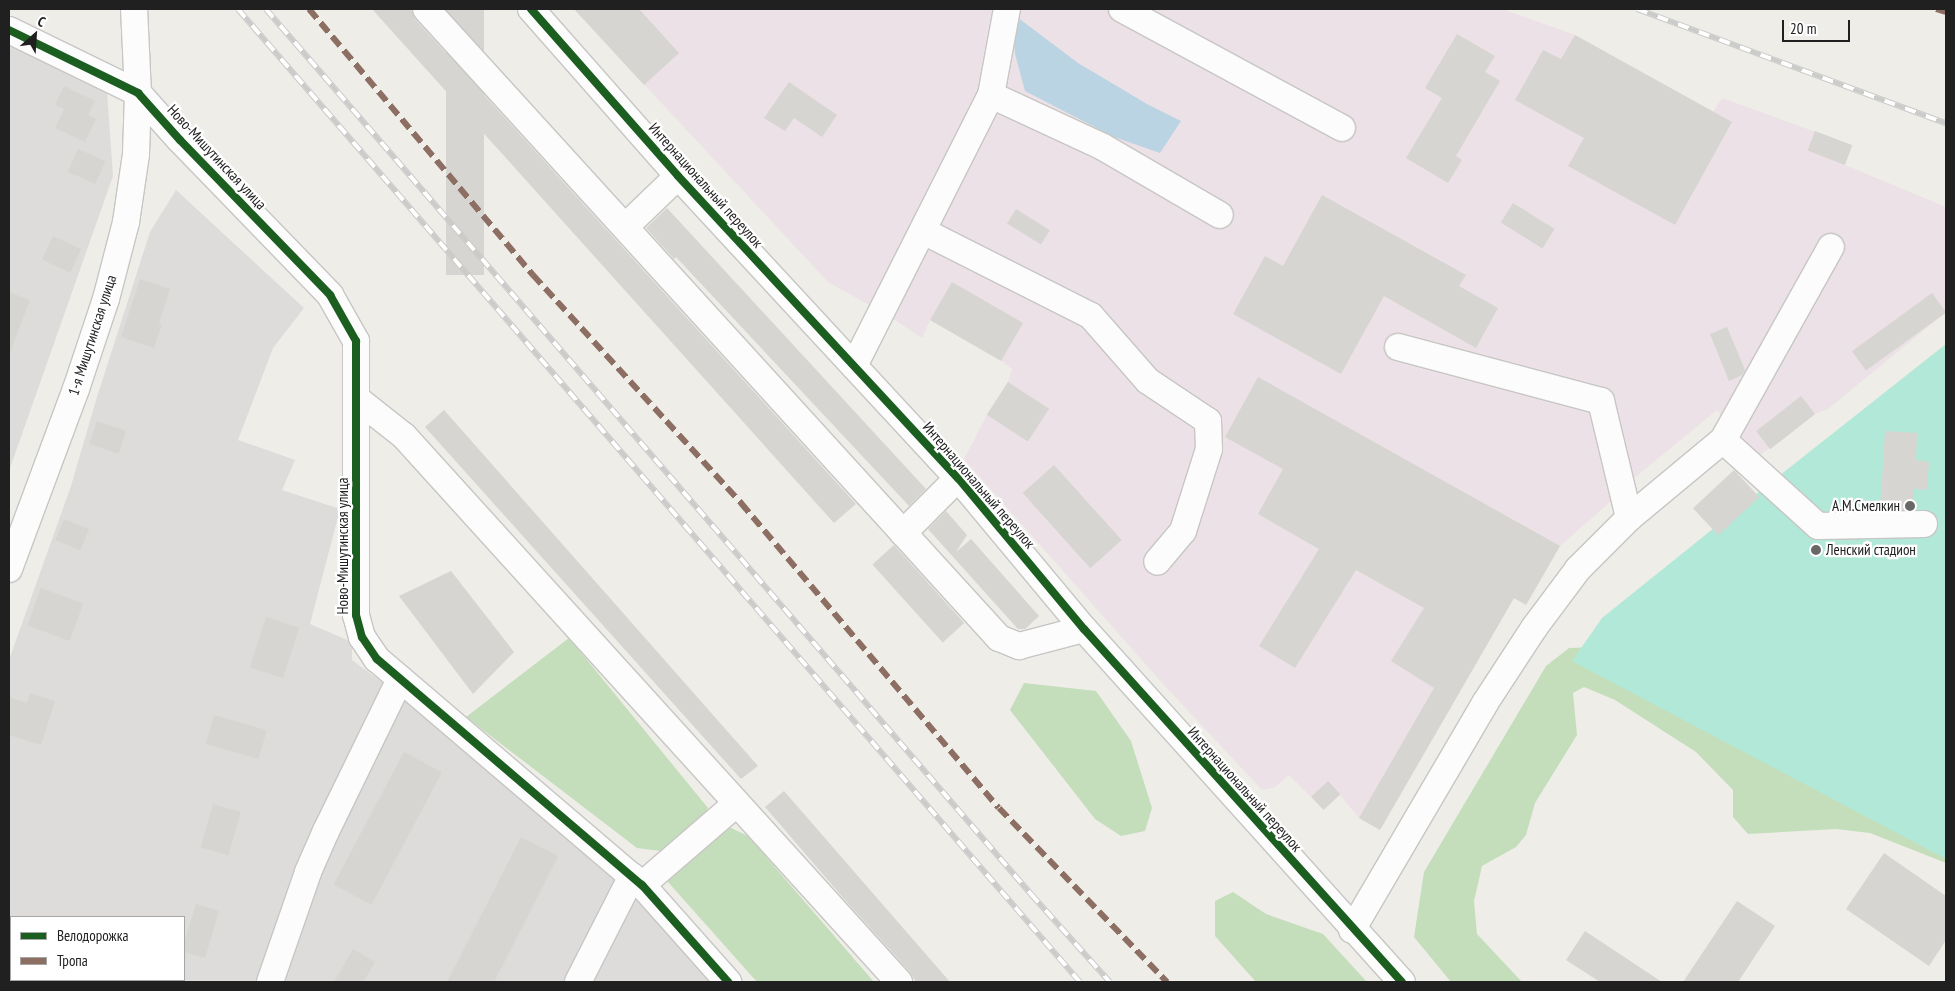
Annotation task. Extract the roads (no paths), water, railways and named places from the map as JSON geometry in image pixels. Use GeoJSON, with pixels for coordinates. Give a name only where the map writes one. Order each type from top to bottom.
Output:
{"type":"FeatureCollection","features":[{"type":"Feature","properties":{"kind":"street","name":"1-я Мишутинская улица"},"geometry":{"type":"LineString","coordinates":[[9,569],[76,389],[108,289],[126,222],[136,154],[138,93],[134,9]]}},
{"type":"Feature","properties":{"kind":"street"},"geometry":{"type":"LineString","coordinates":[[426,9],[999,638],[1019,646],[1084,629]]}},
{"type":"Feature","properties":{"kind":"street","name":"Интернациональный переулок"},"geometry":{"type":"LineString","coordinates":[[530,9],[678,176],[958,478],[1084,629],[1352,930],[1402,982]]}},
{"type":"Feature","properties":{"kind":"street"},"geometry":{"type":"LineString","coordinates":[[854,366],[991,95],[1007,9]]}},
{"type":"Feature","properties":{"kind":"street"},"geometry":{"type":"LineString","coordinates":[[1122,9],[1342,128]]}},
{"type":"Feature","properties":{"kind":"street"},"geometry":{"type":"LineString","coordinates":[[9,30],[138,93]]}},
{"type":"Feature","properties":{"kind":"street","name":"Ново-Мишутинская улица"},"geometry":{"type":"LineString","coordinates":[[138,93],[180,140],[330,295],[356,341],[356,615],[362,637],[372,652],[400,679],[637,880],[727,982]]}},
{"type":"Feature","properties":{"kind":"street"},"geometry":{"type":"LineString","coordinates":[[991,95],[1103,147],[1220,215]]}},
{"type":"Feature","properties":{"kind":"street"},"geometry":{"type":"LineString","coordinates":[[625,227],[678,176]]}},
{"type":"Feature","properties":{"kind":"street"},"geometry":{"type":"LineString","coordinates":[[923,231],[1091,316],[1148,381],[1208,420],[1209,449],[1183,531],[1157,562]]}},
{"type":"Feature","properties":{"kind":"street"},"geometry":{"type":"LineString","coordinates":[[1352,930],[1485,703],[1534,628],[1578,569],[1629,518],[1723,440],[1831,247]]}},
{"type":"Feature","properties":{"kind":"street"},"geometry":{"type":"LineString","coordinates":[[1398,347],[1601,401],[1629,518]]}},
{"type":"Feature","properties":{"kind":"street"},"geometry":{"type":"LineString","coordinates":[[357,399],[404,436],[899,982]]}},
{"type":"Feature","properties":{"kind":"street"},"geometry":{"type":"LineString","coordinates":[[1723,440],[1818,526],[1924,524]]}},
{"type":"Feature","properties":{"kind":"street"},"geometry":{"type":"LineString","coordinates":[[903,533],[958,478]]}},
{"type":"Feature","properties":{"kind":"street"},"geometry":{"type":"LineString","coordinates":[[270,982],[308,872],[326,830],[400,679]]}},
{"type":"Feature","properties":{"kind":"street"},"geometry":{"type":"LineString","coordinates":[[578,982],[637,880],[737,803]]}},
{"type":"Feature","properties":{"kind":"water"},"geometry":{"type":"Polygon","coordinates":[[[1017,17],[1078,63],[1147,104],[1181,121],[1160,153],[1114,137],[1025,91],[1015,54],[1013,27],[1017,17]]]}},
{"type":"Feature","properties":{"kind":"railway"},"geometry":{"type":"LineString","coordinates":[[238,9],[1080,982]]}},
{"type":"Feature","properties":{"kind":"railway"},"geometry":{"type":"LineString","coordinates":[[266,9],[1031,894],[1110,982]]}},
{"type":"Feature","properties":{"kind":"railway"},"geometry":{"type":"LineString","coordinates":[[1637,9],[1946,123]]}},
{"type":"Feature","properties":{"kind":"place","name":"А.М.Смелкин"},"geometry":{"type":"Point","coordinates":[1910,506]}},
{"type":"Feature","properties":{"kind":"place","name":"Ленский стадион"},"geometry":{"type":"Point","coordinates":[1816,550]}}]}
